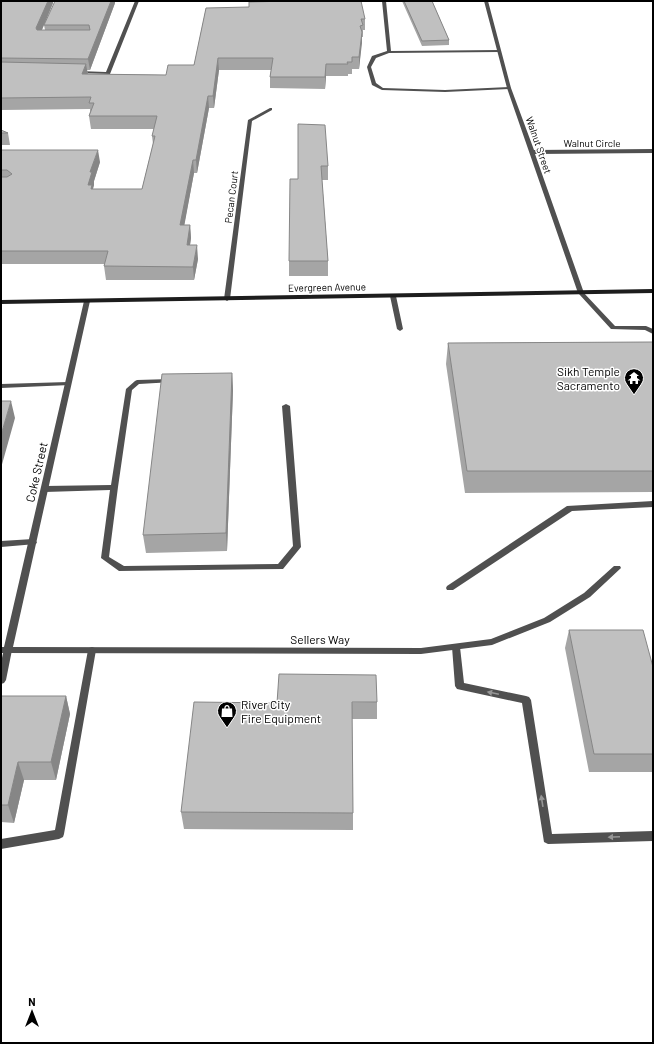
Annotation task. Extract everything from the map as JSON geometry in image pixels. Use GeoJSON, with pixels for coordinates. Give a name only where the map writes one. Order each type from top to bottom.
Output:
{"type":"FeatureCollection","features":[{"type":"Feature","properties":{"kind":"street"},"geometry":{"type":"LineString","coordinates":[[70,72],[108,73],[137,1]]}},
{"type":"Feature","properties":{"kind":"street"},"geometry":{"type":"LineString","coordinates":[[384,1],[389,52]]}},
{"type":"Feature","properties":{"kind":"street","name":"Walnut Street"},"geometry":{"type":"LineString","coordinates":[[486,1],[509,88],[581,292]]}},
{"type":"Feature","properties":{"kind":"street"},"geometry":{"type":"LineString","coordinates":[[499,51],[389,52],[374,57],[369,67],[374,84],[382,89],[445,91],[509,88]]}},
{"type":"Feature","properties":{"kind":"street","name":"Pecan Court"},"geometry":{"type":"LineString","coordinates":[[227,299],[250,120],[270,109]]}},
{"type":"Feature","properties":{"kind":"street","name":"Walnut Circle"},"geometry":{"type":"LineString","coordinates":[[532,152],[653,151]]}},
{"type":"Feature","properties":{"kind":"street","name":"Evergreen Avenue"},"geometry":{"type":"LineString","coordinates":[[1,302],[653,291]]}},
{"type":"Feature","properties":{"kind":"street"},"geometry":{"type":"LineString","coordinates":[[581,292],[613,328],[646,328],[653,332]]}},
{"type":"Feature","properties":{"kind":"street"},"geometry":{"type":"LineString","coordinates":[[394,296],[400,329]]}},
{"type":"Feature","properties":{"kind":"street","name":"Coke Street"},"geometry":{"type":"LineString","coordinates":[[1,680],[5,650],[45,489],[87,301]]}},
{"type":"Feature","properties":{"kind":"street"},"geometry":{"type":"LineString","coordinates":[[180,381],[137,382],[129,389],[105,558],[122,569],[280,567],[297,547],[286,406]]}},
{"type":"Feature","properties":{"kind":"street"},"geometry":{"type":"LineString","coordinates":[[1,386],[68,384]]}},
{"type":"Feature","properties":{"kind":"street"},"geometry":{"type":"LineString","coordinates":[[45,489],[114,487]]}},
{"type":"Feature","properties":{"kind":"street"},"geometry":{"type":"LineString","coordinates":[[450,588],[570,508],[653,504]]}},
{"type":"Feature","properties":{"kind":"street"},"geometry":{"type":"LineString","coordinates":[[1,544],[32,542]]}},
{"type":"Feature","properties":{"kind":"street","name":"Sellers Way"},"geometry":{"type":"LineString","coordinates":[[5,650],[422,651],[456,647],[492,642],[547,620],[587,594],[617,568]]}},
{"type":"Feature","properties":{"kind":"street"},"geometry":{"type":"LineString","coordinates":[[456,647],[460,686],[526,700],[548,839],[653,836]]}},
{"type":"Feature","properties":{"kind":"street"},"geometry":{"type":"LineString","coordinates":[[1,844],[59,834],[92,650]]}},
{"type":"Feature","properties":{"kind":"building"},"geometry":{"type":"Polygon","coordinates":[[[1,1],[48,1],[36,28],[37,30],[90,30],[89,25],[44,25],[55,1],[111,1],[88,59],[1,58],[1,1]]]}},
{"type":"Feature","properties":{"kind":"building"},"geometry":{"type":"Polygon","coordinates":[[[361,1],[365,19],[361,19],[363,25],[360,26],[362,32],[359,57],[352,57],[352,62],[347,62],[348,64],[326,64],[325,77],[270,77],[273,58],[218,58],[213,96],[208,96],[196,160],[193,160],[180,225],[190,225],[187,245],[197,245],[193,267],[104,266],[108,251],[1,251],[1,177],[7,177],[12,174],[7,170],[1,170],[1,150],[98,150],[90,172],[92,172],[88,185],[92,185],[91,189],[142,189],[155,136],[152,136],[157,116],[89,116],[94,103],[89,103],[91,97],[1,98],[1,62],[86,64],[82,74],[166,75],[168,65],[194,65],[206,8],[249,7],[249,2],[361,1]]]}},
{"type":"Feature","properties":{"kind":"building"},"geometry":{"type":"Polygon","coordinates":[[[404,1],[432,1],[449,40],[422,41],[404,1]]]}},
{"type":"Feature","properties":{"kind":"building"},"geometry":{"type":"Polygon","coordinates":[[[298,124],[325,125],[328,166],[321,166],[328,261],[289,261],[290,179],[298,179],[298,124]]]}},
{"type":"Feature","properties":{"kind":"building"},"geometry":{"type":"Polygon","coordinates":[[[1,130],[8,133],[1,133],[1,130]]]}},
{"type":"Feature","properties":{"kind":"building"},"geometry":{"type":"Polygon","coordinates":[[[653,342],[653,471],[467,471],[448,343],[653,342]]]}},
{"type":"Feature","properties":{"kind":"building"},"geometry":{"type":"Polygon","coordinates":[[[232,373],[226,533],[143,535],[162,374],[232,373]]]}},
{"type":"Feature","properties":{"kind":"building"},"geometry":{"type":"Polygon","coordinates":[[[1,401],[11,401],[1,435],[1,401]]]}},
{"type":"Feature","properties":{"kind":"building"},"geometry":{"type":"Polygon","coordinates":[[[569,630],[643,630],[653,667],[653,754],[594,754],[569,630]]]}},
{"type":"Feature","properties":{"kind":"building"},"geometry":{"type":"Polygon","coordinates":[[[279,674],[376,675],[377,702],[352,702],[353,813],[181,812],[194,702],[277,703],[279,674]]]}},
{"type":"Feature","properties":{"kind":"building"},"geometry":{"type":"Polygon","coordinates":[[[1,696],[66,696],[51,762],[18,762],[8,805],[1,805],[1,696]]]}},
{"type":"Feature","properties":{"kind":"place","name":"Sikh Temple Sacramento"},"geometry":{"type":"Point","coordinates":[634,395]}},
{"type":"Feature","properties":{"kind":"place","name":"River City Fire Equipment"},"geometry":{"type":"Point","coordinates":[227,728]}}]}
